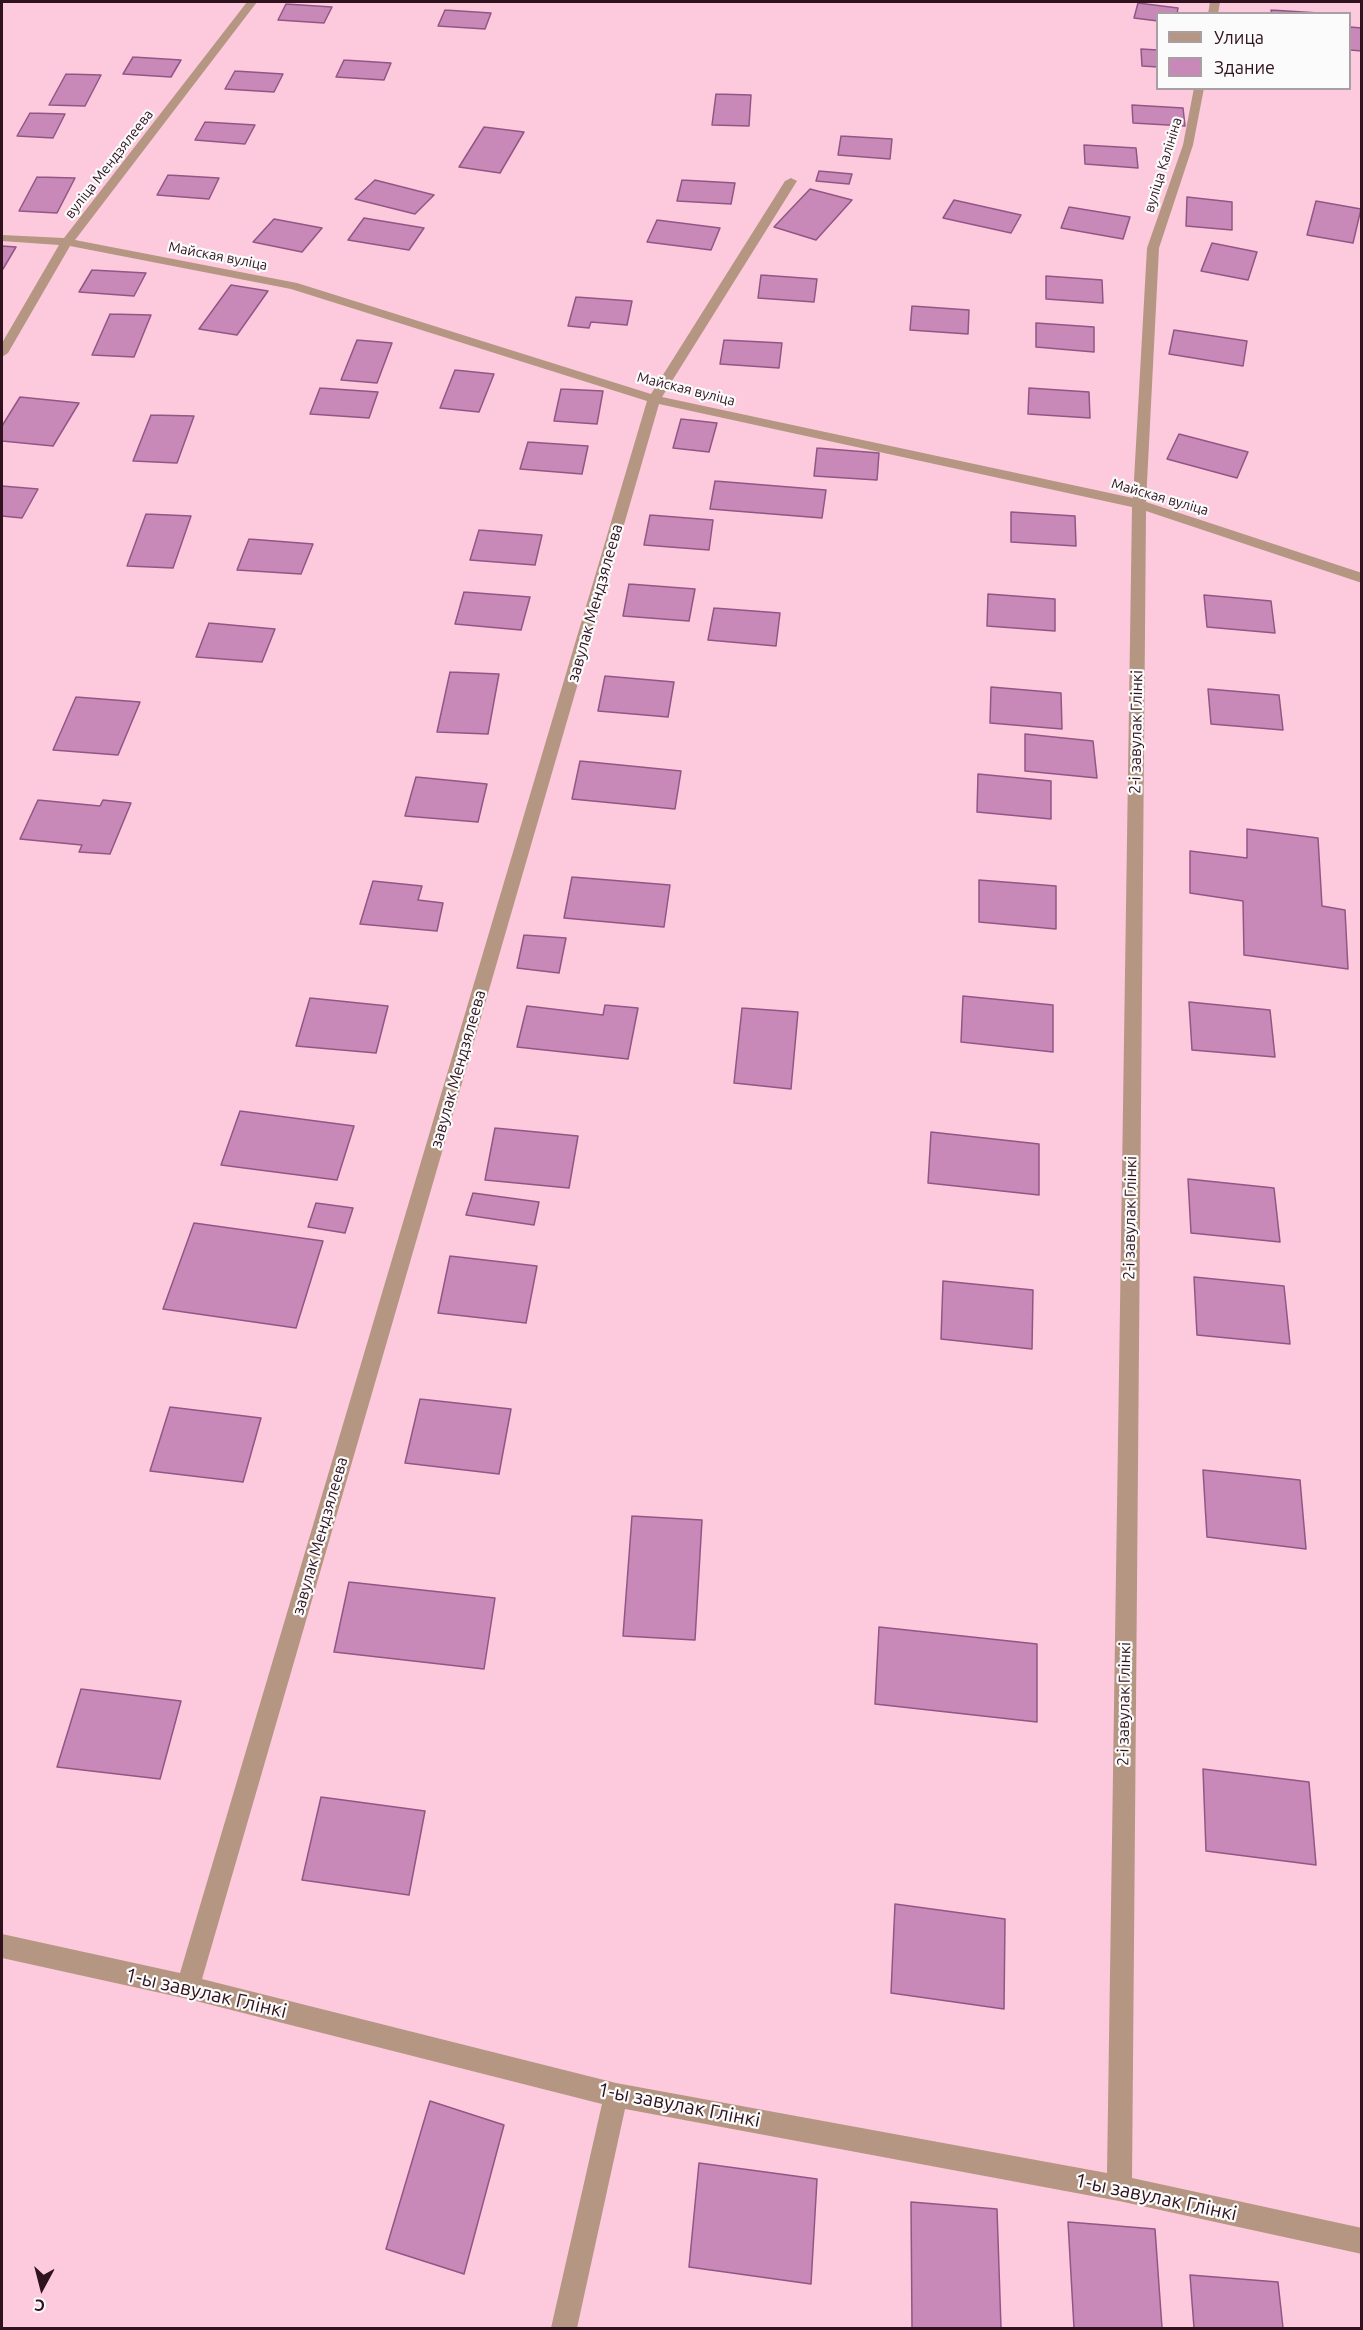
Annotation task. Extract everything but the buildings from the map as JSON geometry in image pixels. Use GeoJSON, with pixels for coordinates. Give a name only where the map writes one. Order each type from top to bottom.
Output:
{"type":"FeatureCollection","features":[{"type":"Feature","properties":{"kind":"street","name":"вуліца Мендзялеева"},"geometry":{"type":"LineString","coordinates":[[2,352],[67,242],[252,2]]}},
{"type":"Feature","properties":{"kind":"street","name":"вуліца Калініна"},"geometry":{"type":"LineString","coordinates":[[1153,248],[1188,145],[1199,90]]}},
{"type":"Feature","properties":{"kind":"street","name":"завулак Мендзялеева"},"geometry":{"type":"LineString","coordinates":[[188,1987],[654,399],[791,181]]}},
{"type":"Feature","properties":{"kind":"street","name":"Майская вуліца"},"geometry":{"type":"LineString","coordinates":[[2,238],[67,242],[292,286],[654,399],[1139,504],[1362,578]]}},
{"type":"Feature","properties":{"kind":"street","name":"2-і завулак Глінкі"},"geometry":{"type":"LineString","coordinates":[[1119,2188],[1139,504],[1153,248]]}},
{"type":"Feature","properties":{"kind":"street","name":"1-ы завулак Глінкі"},"geometry":{"type":"LineString","coordinates":[[2,1946],[188,1987],[616,2095],[1119,2188],[1362,2241]]}},
{"type":"Feature","properties":{"kind":"street"},"geometry":{"type":"LineString","coordinates":[[564,2328],[616,2095]]}}]}
